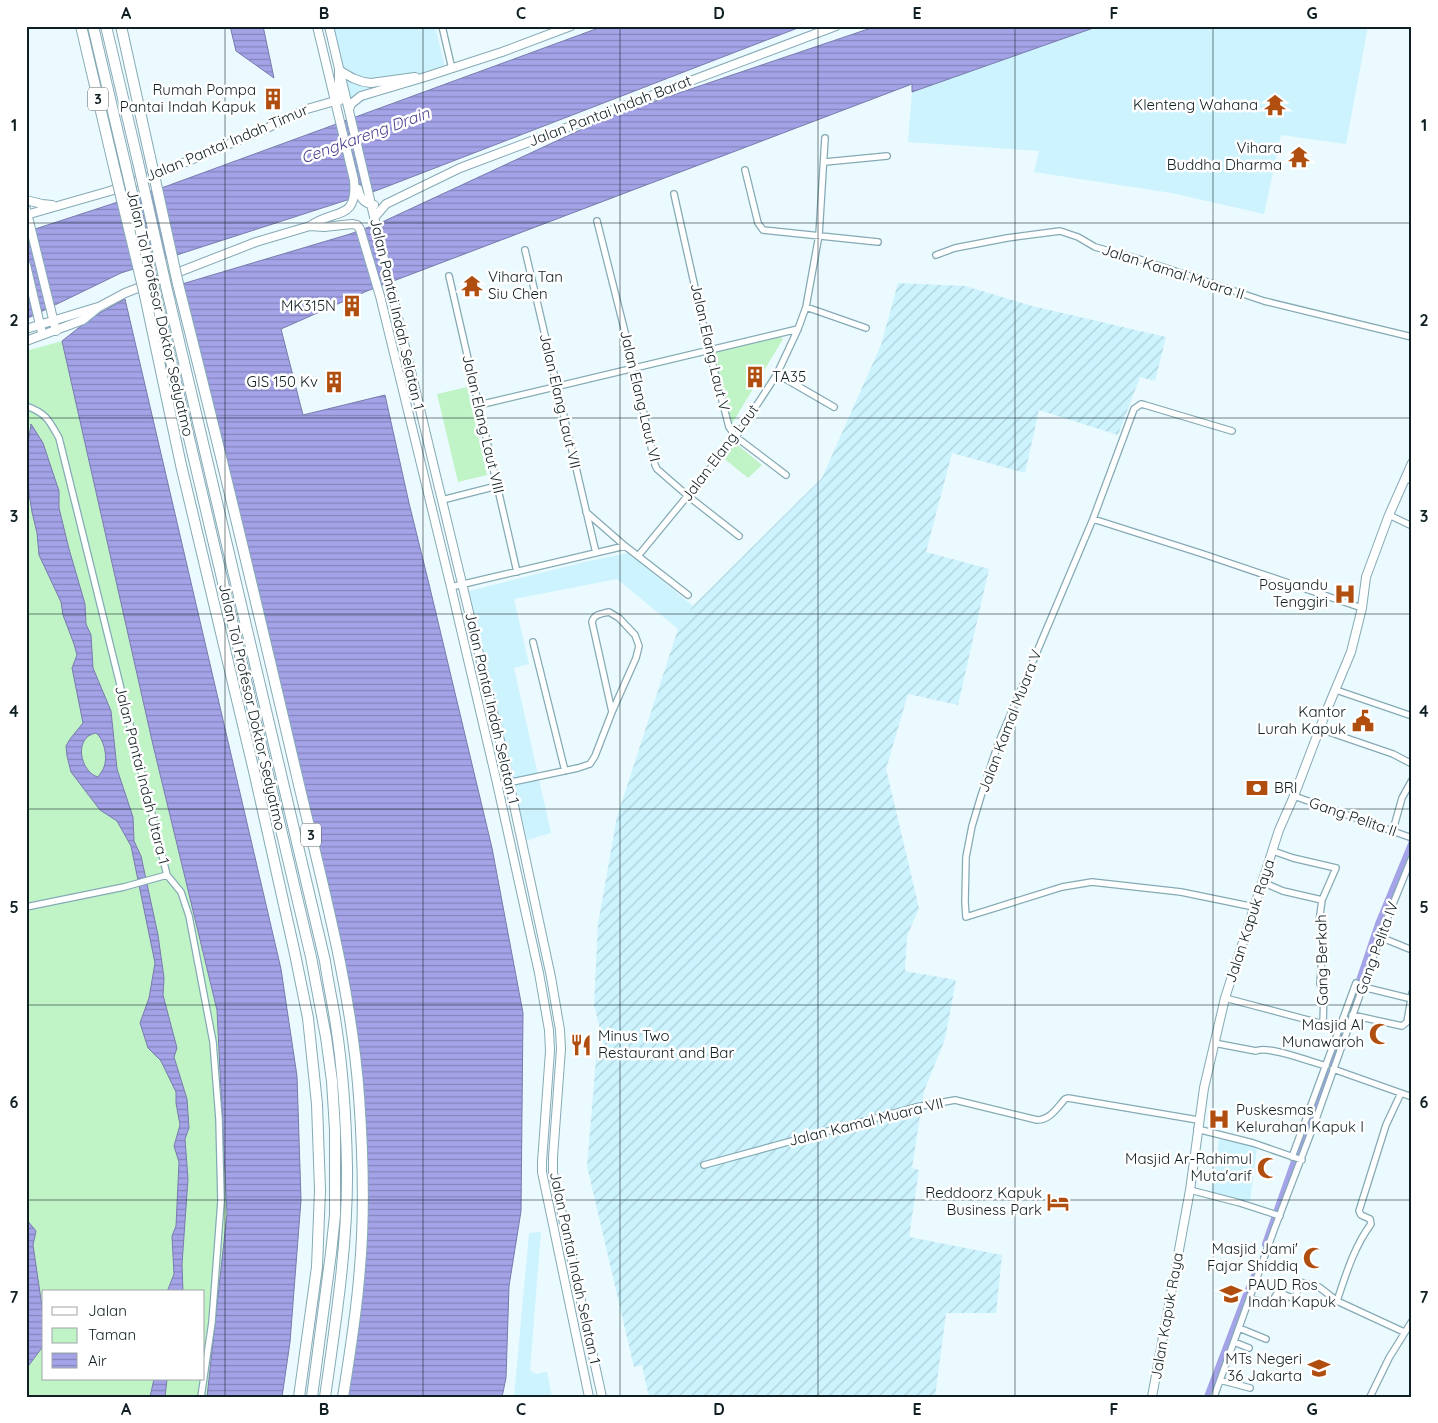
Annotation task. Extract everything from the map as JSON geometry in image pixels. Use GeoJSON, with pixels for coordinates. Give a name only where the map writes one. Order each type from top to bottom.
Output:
{"type":"FeatureCollection","features":[{"type":"Feature","properties":{"kind":"highway","name":"Jalan Tol Profesor Doktor Sedyatmo"},"geometry":{"type":"LineString","coordinates":[[81,26],[115,171],[149,290],[311,957],[326,1037],[332,1081],[335,1130],[334,1215],[331,1253],[312,1397]]}},
{"type":"Feature","properties":{"kind":"highway","name":"Jalan Tol Profesor Doktor Sedyatmo"},"geometry":{"type":"LineString","coordinates":[[93,26],[126,166],[181,464],[254,771],[309,1026],[317,1104],[320,1190],[317,1267],[299,1397]]}},
{"type":"Feature","properties":{"kind":"highway","name":"Jalan Tol Profesor Doktor Sedyatmo"},"geometry":{"type":"LineString","coordinates":[[106,26],[325,962],[336,1025],[346,1129],[346,1212],[339,1297],[325,1397]]}},
{"type":"Feature","properties":{"kind":"highway","name":"Jalan Tol Profesor Doktor Sedyatmo"},"geometry":{"type":"LineString","coordinates":[[121,26],[178,284],[220,451],[330,914],[342,970],[354,1043],[360,1116],[362,1229],[353,1332],[343,1397]]}},
{"type":"Feature","properties":{"kind":"street"},"geometry":{"type":"LineString","coordinates":[[318,26],[358,198],[371,205]]}},
{"type":"Feature","properties":{"kind":"street","name":"Jalan Pantai Indah Selatan 1"},"geometry":{"type":"LineString","coordinates":[[329,26],[510,783],[551,977],[561,1049],[553,1156],[554,1173],[602,1397]]}},
{"type":"Feature","properties":{"kind":"street"},"geometry":{"type":"LineString","coordinates":[[442,26],[452,69]]}},
{"type":"Feature","properties":{"kind":"street"},"geometry":{"type":"LineString","coordinates":[[349,111],[351,104],[361,96],[452,69],[571,26]]}},
{"type":"Feature","properties":{"kind":"street","name":"Jalan Pantai Indah Barat"},"geometry":{"type":"LineString","coordinates":[[371,205],[386,204],[472,163],[836,26]]}},
{"type":"Feature","properties":{"kind":"street"},"geometry":{"type":"LineString","coordinates":[[339,70],[339,117]]}},
{"type":"Feature","properties":{"kind":"street"},"geometry":{"type":"LineString","coordinates":[[339,70],[350,77],[364,82],[409,77],[425,78]]}},
{"type":"Feature","properties":{"kind":"street","name":"Jalan Pantai Indah Timur"},"geometry":{"type":"LineString","coordinates":[[27,213],[110,190],[157,174],[265,129],[307,108],[335,101]]}},
{"type":"Feature","properties":{"kind":"street","name":"Jalan Elang Laut"},"geometry":{"type":"LineString","coordinates":[[638,556],[736,437],[777,374],[798,329],[806,307],[819,235],[826,138]]}},
{"type":"Feature","properties":{"kind":"street"},"geometry":{"type":"LineString","coordinates":[[825,162],[886,156]]}},
{"type":"Feature","properties":{"kind":"street"},"geometry":{"type":"LineString","coordinates":[[745,170],[758,223],[763,230],[878,242]]}},
{"type":"Feature","properties":{"kind":"street","name":"Jalan Elang Laut V"},"geometry":{"type":"LineString","coordinates":[[674,194],[709,350],[729,428],[736,437],[786,475]]}},
{"type":"Feature","properties":{"kind":"street","name":"Jalan Pantai Indah Selatan 1"},"geometry":{"type":"LineString","coordinates":[[310,226],[322,219],[342,213],[358,198]]}},
{"type":"Feature","properties":{"kind":"street","name":"Jalan Pantai Indah Timur"},"geometry":{"type":"LineString","coordinates":[[26,200],[42,204],[62,204]]}},
{"type":"Feature","properties":{"kind":"street","name":"Jalan Pantai Indah Barat"},"geometry":{"type":"LineString","coordinates":[[375,220],[386,204]]}},
{"type":"Feature","properties":{"kind":"street"},"geometry":{"type":"LineString","coordinates":[[27,213],[56,331]]}},
{"type":"Feature","properties":{"kind":"street","name":"Jalan Elang Laut VI"},"geometry":{"type":"LineString","coordinates":[[597,221],[634,368],[655,465],[657,469],[688,496],[739,536]]}},
{"type":"Feature","properties":{"kind":"street","name":"Jalan Pantai Indah Selatan 1"},"geometry":{"type":"LineString","coordinates":[[310,226],[324,227],[345,224],[357,225],[360,229],[380,296],[451,587],[498,785],[548,1022],[550,1051],[542,1172],[589,1397]]}},
{"type":"Feature","properties":{"kind":"street"},"geometry":{"type":"LineString","coordinates":[[26,341],[83,320],[100,307],[125,293],[242,247],[279,234],[310,226]]}},
{"type":"Feature","properties":{"kind":"street","name":"Jalan Kamal Muara II"},"geometry":{"type":"LineString","coordinates":[[936,255],[955,248],[1007,238],[1060,231],[1078,237],[1095,247],[1142,260],[1264,301],[1412,337]]}},
{"type":"Feature","properties":{"kind":"street","name":"Jalan Elang Laut VII"},"geometry":{"type":"LineString","coordinates":[[525,250],[596,553]]}},
{"type":"Feature","properties":{"kind":"street"},"geometry":{"type":"LineString","coordinates":[[26,265],[44,335]]}},
{"type":"Feature","properties":{"kind":"street","name":"Jalan Elang Laut VIII"},"geometry":{"type":"LineString","coordinates":[[449,276],[517,572]]}},
{"type":"Feature","properties":{"kind":"street"},"geometry":{"type":"LineString","coordinates":[[26,329],[100,307]]}},
{"type":"Feature","properties":{"kind":"street"},"geometry":{"type":"LineString","coordinates":[[806,307],[866,328]]}},
{"type":"Feature","properties":{"kind":"street"},"geometry":{"type":"LineString","coordinates":[[479,405],[798,329]]}},
{"type":"Feature","properties":{"kind":"street"},"geometry":{"type":"LineString","coordinates":[[777,374],[834,407]]}},
{"type":"Feature","properties":{"kind":"street","name":"Jalan Kamal Muara V"},"geometry":{"type":"LineString","coordinates":[[1232,431],[1146,405],[1141,404],[1134,409],[1093,519],[998,744],[972,826],[966,857],[965,902],[966,917],[1062,887],[1092,882],[1181,892],[1254,908]]}},
{"type":"Feature","properties":{"kind":"street","name":"Jalan Pantai Indah Utara 1"},"geometry":{"type":"LineString","coordinates":[[26,406],[41,411],[59,438],[167,875],[181,892],[189,916],[213,1042],[220,1119],[221,1201],[212,1322],[205,1374]]}},
{"type":"Feature","properties":{"kind":"street","name":"Jalan Kapuk Raya"},"geometry":{"type":"LineString","coordinates":[[1152,1397],[1190,1190],[1204,1088],[1225,998],[1279,830],[1351,652],[1362,608],[1366,577],[1389,515],[1408,480],[1412,463]]}},
{"type":"Feature","properties":{"kind":"street"},"geometry":{"type":"LineString","coordinates":[[442,500],[497,486]]}},
{"type":"Feature","properties":{"kind":"street"},"geometry":{"type":"LineString","coordinates":[[586,512],[625,546],[688,595]]}},
{"type":"Feature","properties":{"kind":"street"},"geometry":{"type":"LineString","coordinates":[[1389,515],[1412,526]]}},
{"type":"Feature","properties":{"kind":"street"},"geometry":{"type":"LineString","coordinates":[[1093,519],[1362,608]]}},
{"type":"Feature","properties":{"kind":"street"},"geometry":{"type":"LineString","coordinates":[[451,587],[625,546]]}},
{"type":"Feature","properties":{"kind":"street"},"geometry":{"type":"LineString","coordinates":[[498,785],[590,764],[595,756],[639,646],[635,635],[619,618],[609,612],[595,616],[592,618],[592,622],[612,712]]}},
{"type":"Feature","properties":{"kind":"street"},"geometry":{"type":"LineString","coordinates":[[533,642],[565,770]]}},
{"type":"Feature","properties":{"kind":"street"},"geometry":{"type":"LineString","coordinates":[[1336,690],[1412,716]]}},
{"type":"Feature","properties":{"kind":"street"},"geometry":{"type":"LineString","coordinates":[[1320,729],[1393,754],[1412,764]]}},
{"type":"Feature","properties":{"kind":"street"},"geometry":{"type":"LineString","coordinates":[[1393,830],[1402,798],[1412,780]]}},
{"type":"Feature","properties":{"kind":"street","name":"Gang Pelita II"},"geometry":{"type":"LineString","coordinates":[[1294,796],[1411,838]]}},
{"type":"Feature","properties":{"kind":"street","name":"Gang Berkah"},"geometry":{"type":"LineString","coordinates":[[1273,851],[1293,858],[1336,868],[1322,900],[1319,922],[1324,927],[1320,984],[1324,992],[1322,1024]]}},
{"type":"Feature","properties":{"kind":"street","name":"Gang Pelita IV"},"geometry":{"type":"LineString","coordinates":[[1296,1158],[1315,1122],[1333,1069],[1343,1029],[1352,1015],[1380,937],[1409,873],[1412,857]]}},
{"type":"Feature","properties":{"kind":"street"},"geometry":{"type":"LineString","coordinates":[[26,907],[124,887],[167,875]]}},
{"type":"Feature","properties":{"kind":"street"},"geometry":{"type":"LineString","coordinates":[[1262,882],[1283,890],[1322,900]]}},
{"type":"Feature","properties":{"kind":"street"},"geometry":{"type":"LineString","coordinates":[[1380,937],[1412,950]]}},
{"type":"Feature","properties":{"kind":"street"},"geometry":{"type":"LineString","coordinates":[[1214,1397],[1250,1298],[1296,1158],[1306,1119],[1325,1066],[1343,1029],[1356,982]]}},
{"type":"Feature","properties":{"kind":"street"},"geometry":{"type":"LineString","coordinates":[[1352,1015],[1402,1026],[1407,1022],[1411,997],[1363,987]]}},
{"type":"Feature","properties":{"kind":"street"},"geometry":{"type":"LineString","coordinates":[[1225,998],[1343,1029]]}},
{"type":"Feature","properties":{"kind":"street"},"geometry":{"type":"LineString","coordinates":[[548,1022],[558,1021]]}},
{"type":"Feature","properties":{"kind":"street"},"geometry":{"type":"LineString","coordinates":[[1214,1043],[1256,1051],[1261,1049],[1272,1051],[1325,1066]]}},
{"type":"Feature","properties":{"kind":"street"},"geometry":{"type":"LineString","coordinates":[[1333,1069],[1412,1097]]}},
{"type":"Feature","properties":{"kind":"street"},"geometry":{"type":"LineString","coordinates":[[1337,1301],[1347,1270],[1363,1235],[1371,1224],[1370,1219],[1361,1215],[1359,1211],[1386,1125],[1401,1093]]}},
{"type":"Feature","properties":{"kind":"street","name":"Jalan Kamal Muara VII"},"geometry":{"type":"LineString","coordinates":[[704,1165],[846,1125],[916,1107],[955,1100],[1041,1120],[1049,1116],[1068,1098],[1198,1124]]}},
{"type":"Feature","properties":{"kind":"street"},"geometry":{"type":"LineString","coordinates":[[1306,1119],[1315,1122]]}},
{"type":"Feature","properties":{"kind":"street"},"geometry":{"type":"LineString","coordinates":[[1198,1124],[1296,1158]]}},
{"type":"Feature","properties":{"kind":"street"},"geometry":{"type":"LineString","coordinates":[[1190,1190],[1277,1215]]}},
{"type":"Feature","properties":{"kind":"street"},"geometry":{"type":"LineString","coordinates":[[1250,1298],[1270,1304],[1278,1292],[1292,1298],[1296,1296],[1300,1282],[1319,1287],[1337,1301],[1404,1332]]}},
{"type":"Feature","properties":{"kind":"street"},"geometry":{"type":"LineString","coordinates":[[1370,1397],[1389,1358],[1412,1321]]}},
{"type":"Feature","properties":{"kind":"street"},"geometry":{"type":"LineString","coordinates":[[1239,1328],[1266,1339]]}},
{"type":"Feature","properties":{"kind":"street"},"geometry":{"type":"LineString","coordinates":[[1234,1342],[1249,1348]]}},
{"type":"Feature","properties":{"kind":"street","name":"Jalan Pantai Indah Utara 1"},"geometry":{"type":"LineString","coordinates":[[202,1397],[204,1380]]}},
{"type":"Feature","properties":{"kind":"street"},"geometry":{"type":"LineString","coordinates":[[1220,1380],[1250,1388]]}},
{"type":"Feature","properties":{"kind":"shaded area"},"geometry":{"type":"Polygon","coordinates":[[[329,26],[435,26],[445,67],[348,108],[329,26]]]}},
{"type":"Feature","properties":{"kind":"shaded area"},"geometry":{"type":"Polygon","coordinates":[[[1099,26],[1368,26],[1346,144],[1281,135],[1264,214],[1172,193],[1034,172],[1039,151],[908,142],[912,92],[1099,26]]]}},
{"type":"Feature","properties":{"kind":"shaded area"},"geometry":{"type":"Polygon","coordinates":[[[898,283],[965,286],[1032,306],[1166,337],[1155,381],[1140,377],[1118,435],[1039,410],[1025,473],[952,453],[926,552],[989,569],[958,705],[908,694],[886,769],[919,908],[907,936],[905,971],[956,980],[945,1039],[924,1091],[912,1168],[919,1170],[909,1237],[1002,1255],[996,1313],[946,1313],[935,1397],[649,1397],[642,1365],[634,1367],[587,1166],[597,1048],[604,1045],[594,1005],[598,924],[617,817],[678,629],[693,606],[822,478],[881,345],[898,283]]]}},
{"type":"Feature","properties":{"kind":"shaded area"},"geometry":{"type":"Polygon","coordinates":[[[628,553],[693,606],[678,629],[617,579],[514,599],[529,664],[514,668],[551,833],[527,840],[469,591],[628,553]]]}},
{"type":"Feature","properties":{"kind":"shaded area"},"geometry":{"type":"Polygon","coordinates":[[[1219,1139],[1257,1147],[1250,1201],[1211,1195],[1219,1139]]]}},
{"type":"Feature","properties":{"kind":"shaded area"},"geometry":{"type":"Polygon","coordinates":[[[541,1232],[530,1370],[536,1374],[547,1372],[552,1397],[514,1397],[529,1233],[541,1232]]]}},
{"type":"Feature","properties":{"kind":"green space"},"geometry":{"type":"Polygon","coordinates":[[[777,335],[783,339],[730,427],[711,356],[713,350],[777,335]]]}},
{"type":"Feature","properties":{"kind":"green space"},"geometry":{"type":"Polygon","coordinates":[[[62,341],[153,745],[217,1010],[227,1214],[207,1397],[26,1397],[26,351],[62,341]]]}},
{"type":"Feature","properties":{"kind":"green space"},"geometry":{"type":"Polygon","coordinates":[[[467,387],[487,475],[458,482],[437,394],[467,387]]]}},
{"type":"Feature","properties":{"kind":"green space"},"geometry":{"type":"Polygon","coordinates":[[[734,442],[762,465],[748,478],[721,456],[734,442]]]}},
{"type":"Feature","properties":{"kind":"water"},"geometry":{"type":"Polygon","coordinates":[[[230,26],[263,26],[274,78],[236,51],[230,26]]]}},
{"type":"Feature","properties":{"kind":"water","name":"Cengkareng Drain"},"geometry":{"type":"Polygon","coordinates":[[[604,26],[803,26],[378,190],[121,273],[26,319],[26,232],[167,186],[604,26]]]}},
{"type":"Feature","properties":{"kind":"water"},"geometry":{"type":"Polygon","coordinates":[[[877,26],[1099,26],[912,92],[912,84],[367,291],[281,329],[303,415],[385,395],[492,848],[523,1013],[521,1211],[509,1286],[506,1378],[502,1397],[344,1397],[365,1179],[358,1041],[343,961],[182,284],[350,234],[380,223],[608,117],[877,26]]]}},
{"type":"Feature","properties":{"kind":"water"},"geometry":{"type":"Polygon","coordinates":[[[125,299],[281,969],[297,1076],[301,1200],[290,1342],[282,1397],[207,1397],[227,1214],[217,1010],[153,745],[62,341],[91,318],[125,299]]]}},
{"type":"Feature","properties":{"kind":"water"},"geometry":{"type":"Polygon","coordinates":[[[31,424],[43,443],[59,491],[59,508],[85,604],[86,624],[91,635],[93,668],[111,711],[117,769],[133,817],[134,841],[141,856],[158,935],[164,978],[163,995],[177,1048],[174,1057],[187,1099],[189,1128],[185,1139],[188,1179],[182,1264],[183,1290],[168,1290],[174,1274],[172,1236],[176,1226],[179,1162],[174,1146],[180,1125],[176,1092],[161,1061],[148,1048],[140,1023],[149,998],[155,963],[131,846],[117,821],[100,810],[71,772],[67,756],[66,746],[83,723],[72,668],[77,655],[63,615],[61,602],[39,555],[37,533],[26,475],[26,443],[29,438],[31,424]],[[96,733],[84,741],[82,747],[83,762],[92,774],[98,777],[104,768],[106,758],[103,744],[96,733]]]}},
{"type":"Feature","properties":{"kind":"water"},"geometry":{"type":"Polygon","coordinates":[[[26,1219],[36,1231],[33,1245],[42,1306],[42,1348],[26,1369],[26,1219]]]}},
{"type":"Feature","properties":{"kind":"water"},"geometry":{"type":"Polygon","coordinates":[[[154,1380],[167,1380],[165,1397],[150,1397],[154,1380]]]}},
{"type":"Feature","properties":{"kind":"waterway"},"geometry":{"type":"LineString","coordinates":[[1266,1244],[1342,1034],[1379,924],[1412,844]]}},
{"type":"Feature","properties":{"kind":"waterway"},"geometry":{"type":"LineString","coordinates":[[1208,1397],[1257,1271]]}},
{"type":"Feature","properties":{"kind":"place","name":"Rumah Pompa Pantai Indah Kapuk"},"geometry":{"type":"Point","coordinates":[273,99]}},
{"type":"Feature","properties":{"kind":"place","name":"Klenteng Wahana"},"geometry":{"type":"Point","coordinates":[1275,105]}},
{"type":"Feature","properties":{"kind":"place","name":"Vihara Buddha Dharma"},"geometry":{"type":"Point","coordinates":[1299,157]}},
{"type":"Feature","properties":{"kind":"place","name":"Vihara Tan Siu Chen"},"geometry":{"type":"Point","coordinates":[472,286]}},
{"type":"Feature","properties":{"kind":"place","name":"MK315N"},"geometry":{"type":"Point","coordinates":[352,306]}},
{"type":"Feature","properties":{"kind":"place","name":"TA35"},"geometry":{"type":"Point","coordinates":[755,377]}},
{"type":"Feature","properties":{"kind":"place","name":"GIS 150 Kv"},"geometry":{"type":"Point","coordinates":[334,382]}},
{"type":"Feature","properties":{"kind":"place","name":"Posyandu Tenggiri"},"geometry":{"type":"Point","coordinates":[1345,594]}},
{"type":"Feature","properties":{"kind":"place","name":"Kantor Lurah Kapuk"},"geometry":{"type":"Point","coordinates":[1363,721]}},
{"type":"Feature","properties":{"kind":"place","name":"BRI"},"geometry":{"type":"Point","coordinates":[1257,788]}},
{"type":"Feature","properties":{"kind":"place","name":"Masjid Al Munawaroh"},"geometry":{"type":"Point","coordinates":[1380,1034]}},
{"type":"Feature","properties":{"kind":"place","name":"Minus Two Restaurant and Bar"},"geometry":{"type":"Point","coordinates":[581,1045]}},
{"type":"Feature","properties":{"kind":"place","name":"Puskesmas Kelurahan Kapuk I"},"geometry":{"type":"Point","coordinates":[1219,1119]}},
{"type":"Feature","properties":{"kind":"place","name":"Masjid Ar-Rahimul Muta'arif"},"geometry":{"type":"Point","coordinates":[1268,1168]}},
{"type":"Feature","properties":{"kind":"place","name":"Reddoorz Kapuk Business Park"},"geometry":{"type":"Point","coordinates":[1058,1202]}},
{"type":"Feature","properties":{"kind":"place","name":"Masjid Jami' Fajar Shiddiq"},"geometry":{"type":"Point","coordinates":[1314,1258]}},
{"type":"Feature","properties":{"kind":"place","name":"PAUD Ros Indah Kapuk"},"geometry":{"type":"Point","coordinates":[1231,1294]}},
{"type":"Feature","properties":{"kind":"place","name":"MTs Negeri 36 Jakarta"},"geometry":{"type":"Point","coordinates":[1319,1368]}}]}
